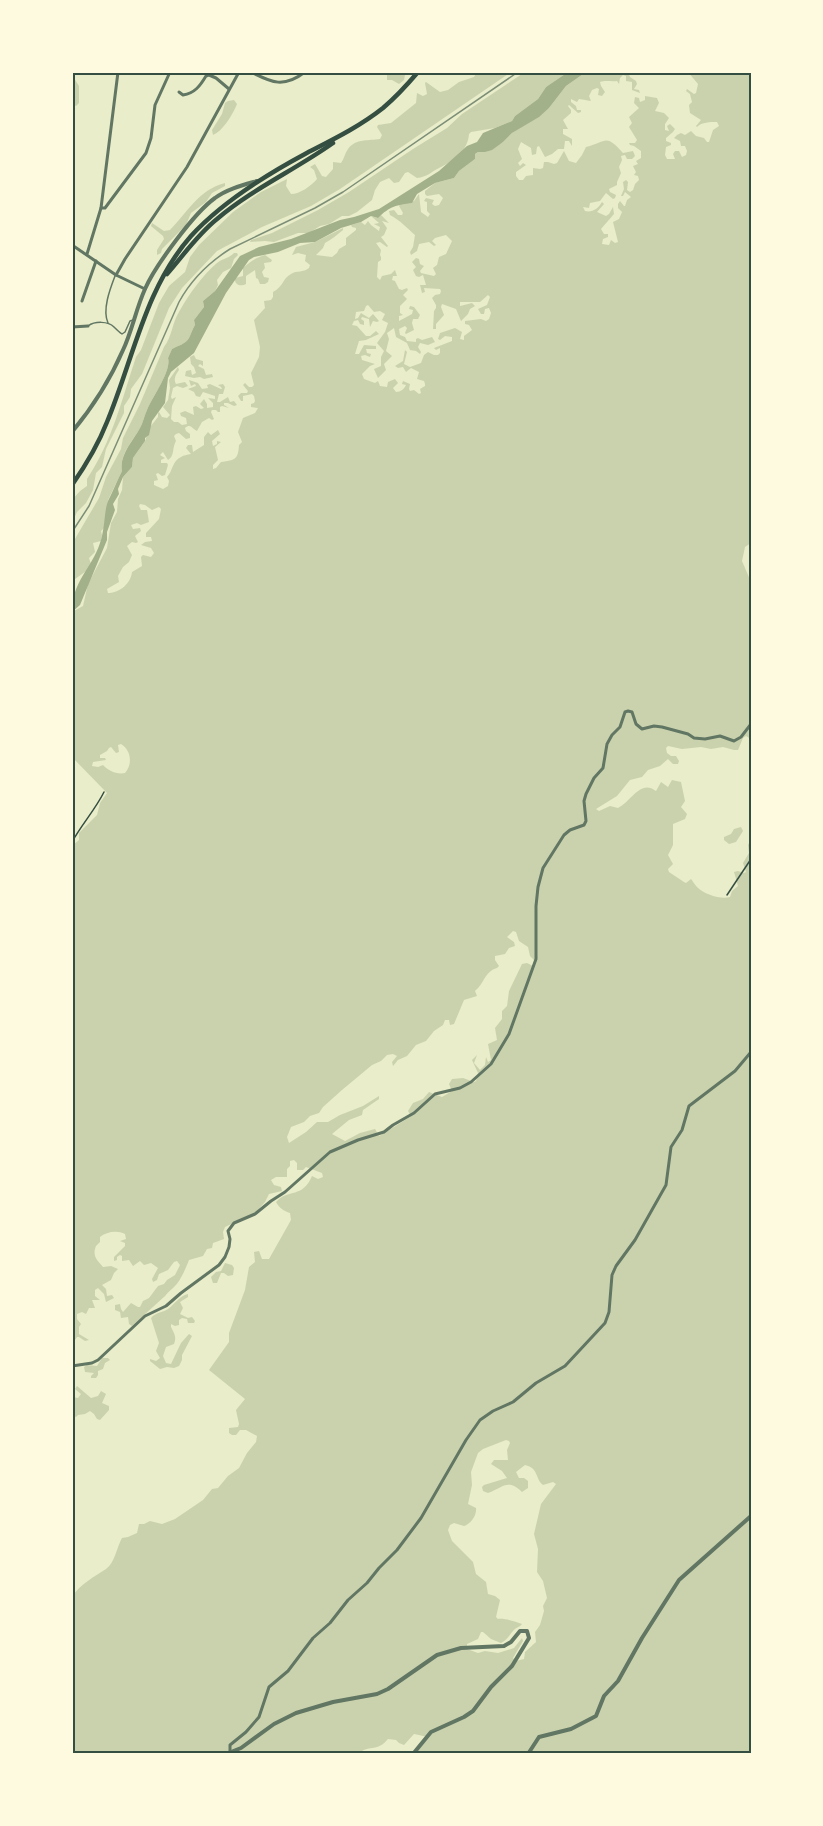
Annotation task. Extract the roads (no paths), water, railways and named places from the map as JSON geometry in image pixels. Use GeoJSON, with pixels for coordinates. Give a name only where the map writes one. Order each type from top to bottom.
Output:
{"type":"FeatureCollection","features":[{"type":"Feature","properties":{"kind":"main road"},"geometry":{"type":"LineString","coordinates":[[163,278],[206,229],[230,208],[327,147],[388,104],[418,72]]}},
{"type":"Feature","properties":{"kind":"main road"},"geometry":{"type":"LineString","coordinates":[[72,485],[87,464],[103,433],[142,325],[168,267],[176,255],[210,217],[239,194],[348,132]]}},
{"type":"Feature","properties":{"kind":"street"},"geometry":{"type":"LineString","coordinates":[[87,254],[101,208],[118,72]]}},
{"type":"Feature","properties":{"kind":"street"},"geometry":{"type":"LineString","coordinates":[[101,208],[105,208],[146,153],[151,138],[155,105],[170,72]]}},
{"type":"Feature","properties":{"kind":"street"},"geometry":{"type":"LineString","coordinates":[[116,275],[187,167],[239,72]]}},
{"type":"Feature","properties":{"kind":"street"},"geometry":{"type":"LineString","coordinates":[[250,72],[268,81],[280,83],[297,78],[305,72]]}},
{"type":"Feature","properties":{"kind":"street"},"geometry":{"type":"LineString","coordinates":[[179,92],[183,95],[195,90],[209,75],[229,89]]}},
{"type":"Feature","properties":{"kind":"street"},"geometry":{"type":"LineString","coordinates":[[72,432],[91,407],[113,371],[145,289],[162,260],[213,200],[226,192],[262,180]]}},
{"type":"Feature","properties":{"kind":"street"},"geometry":{"type":"LineString","coordinates":[[226,192],[239,194]]}},
{"type":"Feature","properties":{"kind":"street"},"geometry":{"type":"LineString","coordinates":[[72,245],[116,275],[145,289]]}},
{"type":"Feature","properties":{"kind":"street"},"geometry":{"type":"LineString","coordinates":[[82,301],[96,261]]}},
{"type":"Feature","properties":{"kind":"street"},"geometry":{"type":"LineString","coordinates":[[72,327],[88,326]]}},
{"type":"Feature","properties":{"kind":"street"},"geometry":{"type":"LineString","coordinates":[[72,1366],[98,1360],[145,1316],[166,1306],[217,1267],[228,1251],[230,1242],[228,1231],[232,1225],[255,1214],[285,1192],[330,1152],[384,1132],[414,1113],[435,1094],[456,1089],[471,1082],[490,1064],[509,1034],[536,959],[536,906],[543,868],[564,835],[584,825],[586,794],[594,778],[603,768],[607,744],[620,727],[625,712],[632,712],[636,724],[642,729],[662,727],[701,739],[720,736],[734,741],[741,737],[751,724]]}},
{"type":"Feature","properties":{"kind":"street"},"geometry":{"type":"LineString","coordinates":[[228,1753],[230,1745],[259,1717],[269,1687],[288,1671],[313,1638],[330,1623],[348,1600],[397,1550],[421,1518],[480,1420],[513,1402],[536,1383],[565,1366],[605,1323],[609,1312],[613,1272],[635,1240],[666,1185],[671,1147],[682,1130],[689,1108],[735,1071],[751,1052]]}},
{"type":"Feature","properties":{"kind":"street"},"geometry":{"type":"LineString","coordinates":[[528,1754],[539,1737],[571,1729],[596,1716],[604,1696],[618,1681],[642,1638],[681,1578],[751,1516]]}},
{"type":"Feature","properties":{"kind":"street"},"geometry":{"type":"LineString","coordinates":[[228,1753],[241,1748],[280,1720],[296,1713],[329,1703],[378,1694],[436,1655],[461,1648],[506,1646],[523,1630],[526,1630],[529,1638],[512,1666],[491,1687],[473,1711],[431,1732],[413,1754]]}},
{"type":"Feature","properties":{"kind":"lane"},"geometry":{"type":"LineString","coordinates":[[108,323],[106,311],[116,275]]}},
{"type":"Feature","properties":{"kind":"lane"},"geometry":{"type":"LineString","coordinates":[[88,326],[93,322],[108,323],[122,334],[130,321],[134,320]]}},
{"type":"Feature","properties":{"kind":"railway"},"geometry":{"type":"LineString","coordinates":[[72,532],[89,506],[179,302],[201,272],[230,249],[343,192],[518,72]]}}]}
